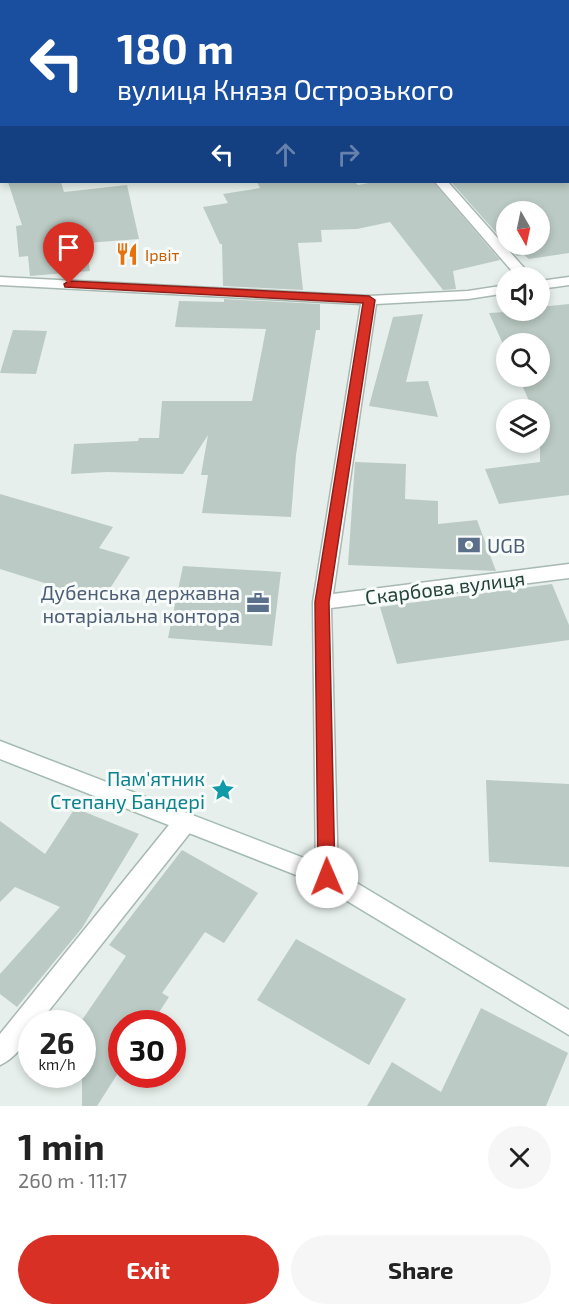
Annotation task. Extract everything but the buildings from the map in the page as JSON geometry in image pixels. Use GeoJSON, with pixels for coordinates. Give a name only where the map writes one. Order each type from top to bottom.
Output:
{"type":"FeatureCollection","features":[{"type":"Feature","properties":{"kind":"street"},"geometry":{"type":"LineString","coordinates":[[442,183],[516,267]]}},
{"type":"Feature","properties":{"kind":"street"},"geometry":{"type":"LineString","coordinates":[[0,281],[369,300],[468,295],[496,291]]}},
{"type":"Feature","properties":{"kind":"street"},"geometry":{"type":"LineString","coordinates":[[550,284],[569,281]]}},
{"type":"Feature","properties":{"kind":"street"},"geometry":{"type":"LineString","coordinates":[[327,877],[322,602],[369,300]]}},
{"type":"Feature","properties":{"kind":"street","name":"Скарбова вулиця"},"geometry":{"type":"LineString","coordinates":[[322,602],[569,571]]}},
{"type":"Feature","properties":{"kind":"street"},"geometry":{"type":"LineString","coordinates":[[0,750],[327,877],[569,1023]]}},
{"type":"Feature","properties":{"kind":"street"},"geometry":{"type":"LineString","coordinates":[[0,1053],[185,822]]}},
{"type":"Feature","properties":{"kind":"place","name":"Ірвіт"},"geometry":{"type":"Point","coordinates":[127,254]}},
{"type":"Feature","properties":{"kind":"place","name":"UGB"},"geometry":{"type":"Point","coordinates":[469,545]}},
{"type":"Feature","properties":{"kind":"place","name":"Дубенська державна нотаріальна контора"},"geometry":{"type":"Point","coordinates":[258,603]}},
{"type":"Feature","properties":{"kind":"place","name":"Пам'ятник Степану Бандері"},"geometry":{"type":"Point","coordinates":[223,790]}},
{"type":"Feature","properties":{"kind":"route"},"geometry":{"type":"LineString","coordinates":[[69,284],[369,300],[322,602],[327,877]]}}]}
